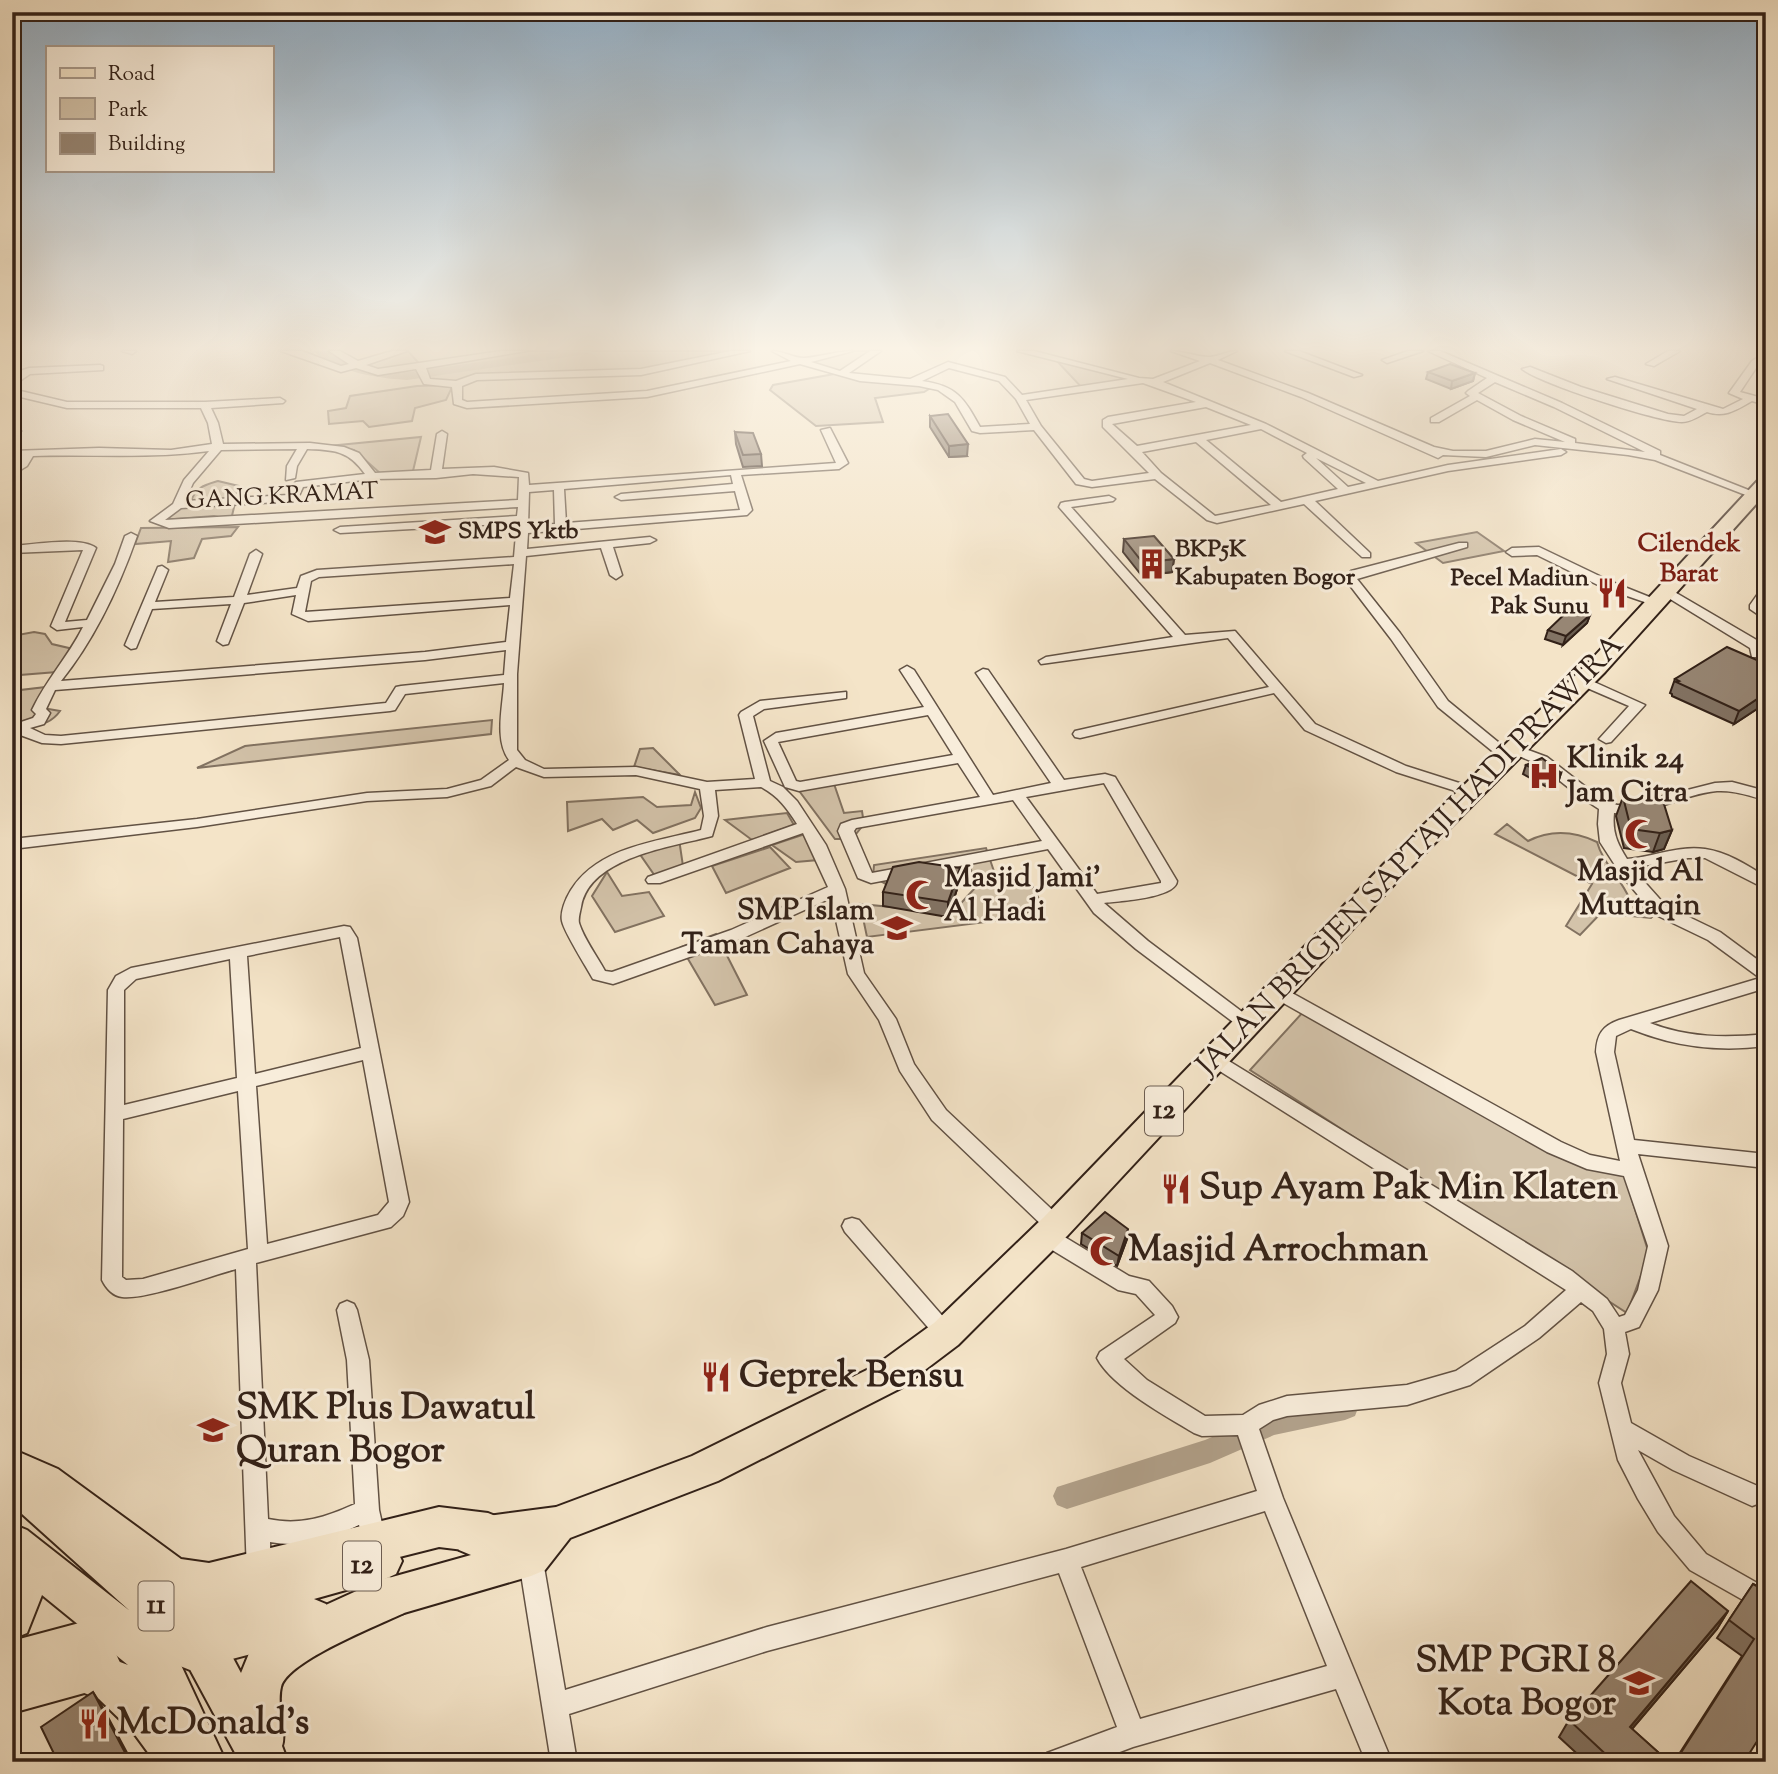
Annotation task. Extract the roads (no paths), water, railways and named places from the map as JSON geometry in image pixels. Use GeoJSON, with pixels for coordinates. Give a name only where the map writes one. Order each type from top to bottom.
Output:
{"type":"FeatureCollection","features":[{"type":"Feature","properties":{"kind":"highway"},"geometry":{"type":"LineString","coordinates":[[12,1467],[44,1482],[169,1576],[192,1583],[260,1583],[371,1525],[439,1527],[525,1536]]}},
{"type":"Feature","properties":{"kind":"highway","name":"11"},"geometry":{"type":"LineString","coordinates":[[12,1479],[149,1637],[203,1762]]}},
{"type":"Feature","properties":{"kind":"highway"},"geometry":{"type":"LineString","coordinates":[[12,1618],[23,1588],[20,1550]]}},
{"type":"Feature","properties":{"kind":"highway","name":"11"},"geometry":{"type":"LineString","coordinates":[[20,1550],[149,1637],[202,1647],[265,1762]]}},
{"type":"Feature","properties":{"kind":"highway","name":"12"},"geometry":{"type":"LineString","coordinates":[[265,1762],[255,1710],[258,1687],[266,1667],[289,1645],[389,1598]]}},
{"type":"Feature","properties":{"kind":"highway"},"geometry":{"type":"LineString","coordinates":[[88,1672],[114,1682],[149,1716],[184,1762]]}},
{"type":"Feature","properties":{"kind":"main road","name":"JALAN BRIGJEN SAPTAJI HADI PRAWIRA"},"geometry":{"type":"LineString","coordinates":[[525,1536],[717,1463],[888,1377],[946,1335],[1051,1231],[1469,792],[1583,681],[1759,491]]}},
{"type":"Feature","properties":{"kind":"main road","name":"12"},"geometry":{"type":"LineString","coordinates":[[12,1692],[88,1672],[149,1637],[260,1583],[525,1536]]}},
{"type":"Feature","properties":{"kind":"main road","name":"12"},"geometry":{"type":"LineString","coordinates":[[202,1647],[389,1598],[525,1536]]}},
{"type":"Feature","properties":{"kind":"main road","name":"12"},"geometry":{"type":"LineString","coordinates":[[12,1661],[149,1637]]}},
{"type":"Feature","properties":{"kind":"street"},"geometry":{"type":"LineString","coordinates":[[215,434],[217,447],[199,472],[180,490],[178,505],[293,498]]}},
{"type":"Feature","properties":{"kind":"street","name":"GANG KRAMAT"},"geometry":{"type":"LineString","coordinates":[[178,505],[156,521],[169,525],[288,518],[524,496],[731,472],[839,466],[843,463],[828,434]]}},
{"type":"Feature","properties":{"kind":"street"},"geometry":{"type":"LineString","coordinates":[[1042,434],[1080,482],[1092,484],[1157,475]]}},
{"type":"Feature","properties":{"kind":"street"},"geometry":{"type":"LineString","coordinates":[[1117,434],[1157,475],[1217,520],[1277,504],[1308,501],[1376,484],[1445,463],[1499,461],[1549,452],[1657,462]]}},
{"type":"Feature","properties":{"kind":"street"},"geometry":{"type":"LineString","coordinates":[[1135,450],[1224,434]]}},
{"type":"Feature","properties":{"kind":"street"},"geometry":{"type":"LineString","coordinates":[[1278,434],[1376,484]]}},
{"type":"Feature","properties":{"kind":"street"},"geometry":{"type":"LineString","coordinates":[[1394,434],[1431,449],[1453,454],[1489,454],[1535,442],[1583,446],[1657,462],[1714,485],[1759,491]]}},
{"type":"Feature","properties":{"kind":"street"},"geometry":{"type":"LineString","coordinates":[[1556,434],[1583,446]]}},
{"type":"Feature","properties":{"kind":"street"},"geometry":{"type":"LineString","coordinates":[[1620,434],[1651,448],[1657,462]]}},
{"type":"Feature","properties":{"kind":"street"},"geometry":{"type":"LineString","coordinates":[[436,475],[442,435]]}},
{"type":"Feature","properties":{"kind":"street"},"geometry":{"type":"LineString","coordinates":[[1199,439],[1277,504]]}},
{"type":"Feature","properties":{"kind":"street"},"geometry":{"type":"LineString","coordinates":[[1293,441],[1345,490]]}},
{"type":"Feature","properties":{"kind":"street"},"geometry":{"type":"LineString","coordinates":[[1535,442],[1549,452]]}},
{"type":"Feature","properties":{"kind":"street"},"geometry":{"type":"LineString","coordinates":[[12,454],[99,451],[171,453],[217,447],[303,447],[354,454],[372,476]]}},
{"type":"Feature","properties":{"kind":"street"},"geometry":{"type":"LineString","coordinates":[[289,478],[292,466],[303,447]]}},
{"type":"Feature","properties":{"kind":"street"},"geometry":{"type":"LineString","coordinates":[[1431,449],[1445,463]]}},
{"type":"Feature","properties":{"kind":"street"},"geometry":{"type":"LineString","coordinates":[[12,472],[23,464],[29,454]]}},
{"type":"Feature","properties":{"kind":"street"},"geometry":{"type":"LineString","coordinates":[[1489,454],[1499,461]]}},
{"type":"Feature","properties":{"kind":"street"},"geometry":{"type":"LineString","coordinates":[[288,518],[296,486],[300,485],[372,476],[517,472],[524,475],[518,601],[510,678],[510,749],[516,761],[544,773],[636,771],[707,786],[763,783],[778,790],[807,826],[818,845],[836,889],[856,974],[887,1018],[913,1076],[939,1115],[1051,1231],[1125,1284],[1142,1287],[1168,1317],[1108,1358],[1139,1387],[1202,1426],[1248,1431]]}},
{"type":"Feature","properties":{"kind":"street"},"geometry":{"type":"LineString","coordinates":[[340,530],[522,524],[561,528],[743,513],[746,510],[737,481],[621,497]]}},
{"type":"Feature","properties":{"kind":"street"},"geometry":{"type":"LineString","coordinates":[[619,484],[625,523]]}},
{"type":"Feature","properties":{"kind":"street"},"geometry":{"type":"LineString","coordinates":[[559,489],[561,528]]}},
{"type":"Feature","properties":{"kind":"street"},"geometry":{"type":"LineString","coordinates":[[1109,499],[1065,507],[1182,639]]}},
{"type":"Feature","properties":{"kind":"street"},"geometry":{"type":"LineString","coordinates":[[1308,501],[1366,555]]}},
{"type":"Feature","properties":{"kind":"street"},"geometry":{"type":"LineString","coordinates":[[15,729],[39,721],[43,713],[39,710],[50,686],[76,654],[121,564],[131,536]]}},
{"type":"Feature","properties":{"kind":"street"},"geometry":{"type":"LineString","coordinates":[[518,601],[304,617],[298,614],[305,579],[317,574],[521,557],[650,540]]}},
{"type":"Feature","properties":{"kind":"street"},"geometry":{"type":"LineString","coordinates":[[14,553],[82,545],[90,548],[57,626],[91,623]]}},
{"type":"Feature","properties":{"kind":"street"},"geometry":{"type":"LineString","coordinates":[[606,545],[616,575]]}},
{"type":"Feature","properties":{"kind":"street"},"geometry":{"type":"LineString","coordinates":[[1463,545],[1354,574],[1351,579],[1357,590],[1396,636],[1443,704],[1511,752],[1545,762],[1607,807],[1629,809],[1713,786],[1748,789],[1765,794]]}},
{"type":"Feature","properties":{"kind":"street"},"geometry":{"type":"LineString","coordinates":[[1512,552],[1539,551],[1608,585],[1661,596],[1755,645],[1760,652],[1757,654]]}},
{"type":"Feature","properties":{"kind":"street"},"geometry":{"type":"LineString","coordinates":[[223,641],[256,554]]}},
{"type":"Feature","properties":{"kind":"street"},"geometry":{"type":"LineString","coordinates":[[131,645],[162,570]]}},
{"type":"Feature","properties":{"kind":"street"},"geometry":{"type":"LineString","coordinates":[[147,606],[237,600],[301,591]]}},
{"type":"Feature","properties":{"kind":"street"},"geometry":{"type":"LineString","coordinates":[[1766,591],[1756,605],[1756,609],[1766,616]]}},
{"type":"Feature","properties":{"kind":"street"},"geometry":{"type":"LineString","coordinates":[[1046,662],[1182,639],[1230,634],[1304,722],[1320,733],[1401,769],[1469,792]]}},
{"type":"Feature","properties":{"kind":"street"},"geometry":{"type":"LineString","coordinates":[[50,686],[425,656],[513,645]]}},
{"type":"Feature","properties":{"kind":"street"},"geometry":{"type":"LineString","coordinates":[[907,670],[988,799]]}},
{"type":"Feature","properties":{"kind":"street"},"geometry":{"type":"LineString","coordinates":[[983,673],[1060,785]]}},
{"type":"Feature","properties":{"kind":"street"},"geometry":{"type":"LineString","coordinates":[[15,729],[42,739],[61,740],[280,720],[386,708],[393,706],[401,691],[510,678]]}},
{"type":"Feature","properties":{"kind":"street"},"geometry":{"type":"LineString","coordinates":[[1583,681],[1638,705],[1606,739]]}},
{"type":"Feature","properties":{"kind":"street"},"geometry":{"type":"LineString","coordinates":[[1080,734],[1276,689]]}},
{"type":"Feature","properties":{"kind":"street"},"geometry":{"type":"LineString","coordinates":[[763,783],[746,715],[751,709],[760,705],[841,695]]}},
{"type":"Feature","properties":{"kind":"street"},"geometry":{"type":"LineString","coordinates":[[932,710],[776,737],[771,741],[790,784],[799,787],[962,758]]}},
{"type":"Feature","properties":{"kind":"street"},"geometry":{"type":"LineString","coordinates":[[12,844],[197,823],[367,797],[464,790],[486,783],[516,761]]}},
{"type":"Feature","properties":{"kind":"street"},"geometry":{"type":"LineString","coordinates":[[1054,843],[871,878],[864,875],[846,831],[852,824],[1105,778],[1110,780],[1169,881],[1168,886],[1162,889],[1092,900]]}},
{"type":"Feature","properties":{"kind":"street"},"geometry":{"type":"LineString","coordinates":[[707,786],[711,811],[710,830],[707,833],[623,856],[585,879],[570,911],[570,921],[599,975],[614,978],[737,934],[836,889]]}},
{"type":"Feature","properties":{"kind":"street"},"geometry":{"type":"LineString","coordinates":[[1017,795],[1054,843],[1092,900],[1142,945],[1247,1024]]}},
{"type":"Feature","properties":{"kind":"street"},"geometry":{"type":"LineString","coordinates":[[1607,807],[1605,824],[1608,842],[1622,864],[1660,909],[1714,936],[1766,974]]}},
{"type":"Feature","properties":{"kind":"street"},"geometry":{"type":"LineString","coordinates":[[654,880],[807,826]]}},
{"type":"Feature","properties":{"kind":"street"},"geometry":{"type":"LineString","coordinates":[[1622,864],[1645,863],[1699,852],[1734,866],[1766,884]]}},
{"type":"Feature","properties":{"kind":"street"},"geometry":{"type":"LineString","coordinates":[[330,932],[346,932],[371,1052],[400,1202],[391,1217],[142,1287],[122,1289],[112,1280],[117,990],[122,980],[131,974],[330,932]]}},
{"type":"Feature","properties":{"kind":"street"},"geometry":{"type":"LineString","coordinates":[[238,952],[246,1083],[256,1528],[260,1583]]}},
{"type":"Feature","properties":{"kind":"street"},"geometry":{"type":"LineString","coordinates":[[1614,1327],[1632,1321],[1648,1290],[1658,1246],[1632,1170],[1605,1052],[1605,1037],[1610,1030],[1632,1022],[1766,982]]}},
{"type":"Feature","properties":{"kind":"street"},"geometry":{"type":"LineString","coordinates":[[1277,992],[1554,1147],[1587,1162],[1632,1170]]}},
{"type":"Feature","properties":{"kind":"street"},"geometry":{"type":"LineString","coordinates":[[1632,1022],[1666,1037],[1691,1043],[1766,1040]]}},
{"type":"Feature","properties":{"kind":"street"},"geometry":{"type":"LineString","coordinates":[[115,1114],[371,1052]]}},
{"type":"Feature","properties":{"kind":"street"},"geometry":{"type":"LineString","coordinates":[[1213,1059],[1367,1152],[1581,1289],[1600,1305],[1614,1327],[1618,1354],[1610,1383],[1629,1460],[1666,1524],[1698,1562],[1766,1601]]}},
{"type":"Feature","properties":{"kind":"street"},"geometry":{"type":"LineString","coordinates":[[1627,1146],[1766,1161]]}},
{"type":"Feature","properties":{"kind":"street"},"geometry":{"type":"LineString","coordinates":[[852,1226],[946,1335]]}},
{"type":"Feature","properties":{"kind":"street"},"geometry":{"type":"LineString","coordinates":[[1248,1431],[1266,1412],[1287,1406],[1407,1395],[1462,1378],[1532,1332],[1581,1289]]}},
{"type":"Feature","properties":{"kind":"street"},"geometry":{"type":"LineString","coordinates":[[256,1528],[287,1535],[371,1525],[358,1360],[347,1310]]}},
{"type":"Feature","properties":{"kind":"street"},"geometry":{"type":"LineString","coordinates":[[1623,1430],[1681,1463],[1752,1495]]}},
{"type":"Feature","properties":{"kind":"street"},"geometry":{"type":"LineString","coordinates":[[1248,1431],[1271,1498],[1379,1762]]}},
{"type":"Feature","properties":{"kind":"street"},"geometry":{"type":"LineString","coordinates":[[555,1706],[767,1639],[1066,1560],[1271,1498]]}},
{"type":"Feature","properties":{"kind":"street"},"geometry":{"type":"LineString","coordinates":[[525,1536],[564,1762]]}},
{"type":"Feature","properties":{"kind":"street"},"geometry":{"type":"LineString","coordinates":[[1066,1560],[1133,1734]]}},
{"type":"Feature","properties":{"kind":"street"},"geometry":{"type":"LineString","coordinates":[[1056,1762],[1133,1734],[1342,1675]]}},
{"type":"Feature","properties":{"kind":"waterway"},"geometry":{"type":"LineString","coordinates":[[1067,1496],[1210,1451],[1271,1424],[1345,1408]]}},
{"type":"Feature","properties":{"kind":"place","name":"SMPS Yktb"},"geometry":{"type":"Point","coordinates":[435,532]}},
{"type":"Feature","properties":{"kind":"place","name":"BKP5K Kabupaten Bogor"},"geometry":{"type":"Point","coordinates":[1152,564]}},
{"type":"Feature","properties":{"kind":"place","name":"Pecel Madiun Pak Sunu"},"geometry":{"type":"Point","coordinates":[1612,593]}},
{"type":"Feature","properties":{"kind":"place","name":"Klinik 24 Jam Citra"},"geometry":{"type":"Point","coordinates":[1544,776]}},
{"type":"Feature","properties":{"kind":"place","name":"Masjid Al Muttaqin"},"geometry":{"type":"Point","coordinates":[1640,834]}},
{"type":"Feature","properties":{"kind":"place","name":"Masjid Jami' Al Hadi"},"geometry":{"type":"Point","coordinates":[921,895]}},
{"type":"Feature","properties":{"kind":"place","name":"SMP Islam Taman Cahaya"},"geometry":{"type":"Point","coordinates":[897,928]}},
{"type":"Feature","properties":{"kind":"place","name":"Sup Ayam Pak Min Klaten"},"geometry":{"type":"Point","coordinates":[1176,1189]}},
{"type":"Feature","properties":{"kind":"place","name":"Masjid Arrochman"},"geometry":{"type":"Point","coordinates":[1105,1251]}},
{"type":"Feature","properties":{"kind":"place","name":"Geprek Bensu"},"geometry":{"type":"Point","coordinates":[716,1377]}},
{"type":"Feature","properties":{"kind":"place","name":"SMK Plus Dawatul Quran Bogor"},"geometry":{"type":"Point","coordinates":[213,1430]}},
{"type":"Feature","properties":{"kind":"place","name":"SMP PGRI 8 Kota Bogor"},"geometry":{"type":"Point","coordinates":[1639,1683]}},
{"type":"Feature","properties":{"kind":"place","name":"McDonald's"},"geometry":{"type":"Point","coordinates":[94,1724]}},
{"type":"Feature","properties":{"kind":"district","name":"Cilendek Barat"},"geometry":{"type":"Point","coordinates":[1689,559]}}]}
